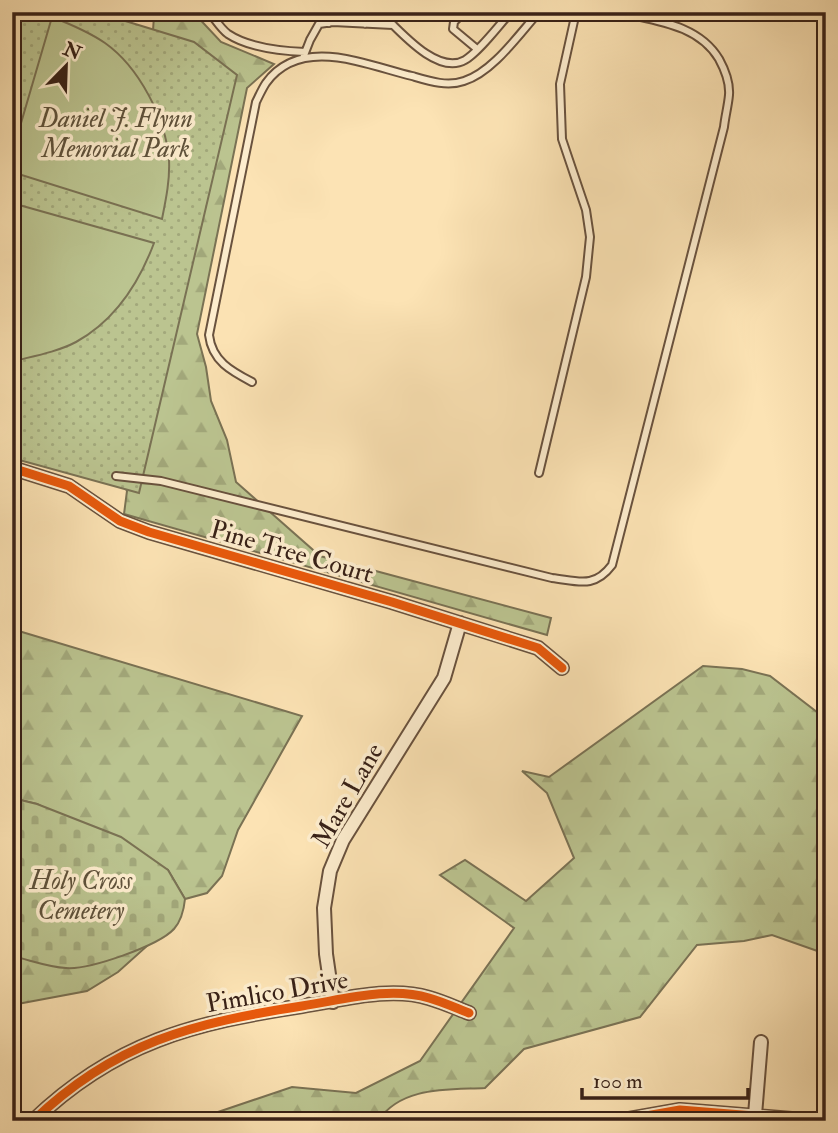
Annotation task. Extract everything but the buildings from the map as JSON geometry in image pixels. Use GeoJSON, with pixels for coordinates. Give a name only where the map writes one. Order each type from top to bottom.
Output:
{"type":"FeatureCollection","features":[{"type":"Feature","properties":{"kind":"street","name":"Pine Tree Court"},"geometry":{"type":"LineString","coordinates":[[12,468],[69,486],[120,520],[149,532],[538,648],[562,667]]}},
{"type":"Feature","properties":{"kind":"street","name":"Mare Lane"},"geometry":{"type":"LineString","coordinates":[[333,1002],[324,908],[330,871],[343,841],[444,678],[460,623]]}},
{"type":"Feature","properties":{"kind":"street","name":"Pimlico Drive"},"geometry":{"type":"LineString","coordinates":[[33,1121],[61,1093],[121,1055],[163,1037],[240,1016],[388,993],[427,997],[469,1013]]}},
{"type":"Feature","properties":{"kind":"street"},"geometry":{"type":"LineString","coordinates":[[755,1115],[761,1042]]}},
{"type":"Feature","properties":{"kind":"street"},"geometry":{"type":"LineString","coordinates":[[618,1121],[680,1110],[816,1121]]}},
{"type":"Feature","properties":{"kind":"lane"},"geometry":{"type":"LineString","coordinates":[[209,12],[227,33],[252,44],[304,55],[332,56],[440,84],[464,81],[485,71],[540,12]]}},
{"type":"Feature","properties":{"kind":"lane"},"geometry":{"type":"LineString","coordinates":[[317,12],[329,23]]}},
{"type":"Feature","properties":{"kind":"lane"},"geometry":{"type":"LineString","coordinates":[[352,12],[365,24]]}},
{"type":"Feature","properties":{"kind":"lane"},"geometry":{"type":"LineString","coordinates":[[380,12],[418,48],[440,62],[457,64],[468,58],[511,12]]}},
{"type":"Feature","properties":{"kind":"lane"},"geometry":{"type":"LineString","coordinates":[[464,12],[454,22],[453,29],[477,49]]}},
{"type":"Feature","properties":{"kind":"lane"},"geometry":{"type":"LineString","coordinates":[[539,473],[586,277],[589,251],[586,210],[562,139],[560,84],[576,12]]}},
{"type":"Feature","properties":{"kind":"lane"},"geometry":{"type":"LineString","coordinates":[[116,476],[161,481],[552,578],[590,583],[606,574],[612,565],[724,127],[730,93],[726,71],[713,49],[696,35],[673,25],[619,12]]}},
{"type":"Feature","properties":{"kind":"lane"},"geometry":{"type":"LineString","coordinates":[[252,382],[227,369],[210,349],[209,335],[256,102],[266,83],[281,68],[304,55],[319,24],[393,25]]}},
{"type":"Feature","properties":{"kind":"green space","name":"Daniel J. Flynn Memorial Park"},"geometry":{"type":"Polygon","coordinates":[[[12,12],[96,12],[194,42],[237,75],[139,493],[12,458],[12,12]]]}},
{"type":"Feature","properties":{"kind":"green space"},"geometry":{"type":"Polygon","coordinates":[[[149,12],[193,12],[221,42],[274,64],[247,88],[197,334],[211,401],[227,440],[236,482],[320,556],[551,618],[547,635],[124,514],[127,491],[111,453],[152,45],[154,16],[149,12]]]}},
{"type":"Feature","properties":{"kind":"green space"},"geometry":{"type":"Polygon","coordinates":[[[52,17],[105,43],[129,66],[149,95],[163,128],[169,160],[162,219],[12,172],[12,154],[52,17]]]}},
{"type":"Feature","properties":{"kind":"green space"},"geometry":{"type":"Polygon","coordinates":[[[12,203],[154,243],[133,286],[103,323],[69,345],[14,361],[12,361],[12,203]]]}},
{"type":"Feature","properties":{"kind":"green space"},"geometry":{"type":"Polygon","coordinates":[[[12,629],[302,716],[238,830],[222,876],[207,893],[185,899],[168,870],[37,804],[12,798],[12,629]]]}},
{"type":"Feature","properties":{"kind":"green space"},"geometry":{"type":"Polygon","coordinates":[[[703,666],[742,669],[770,676],[826,719],[826,954],[772,935],[744,941],[697,945],[640,1017],[524,1049],[485,1088],[441,1090],[412,1096],[399,1101],[378,1121],[285,1121],[274,1112],[243,1121],[192,1121],[188,1118],[215,1113],[292,1087],[356,1093],[420,1061],[514,928],[440,875],[465,860],[526,901],[574,858],[547,793],[522,771],[549,777],[703,666]]]}},
{"type":"Feature","properties":{"kind":"green space","name":"Holy Cross Cemetery"},"geometry":{"type":"Polygon","coordinates":[[[12,798],[37,804],[121,837],[168,870],[185,899],[182,915],[174,929],[154,943],[106,961],[77,968],[52,966],[12,956],[12,798]]]}},
{"type":"Feature","properties":{"kind":"green space"},"geometry":{"type":"Polygon","coordinates":[[[12,941],[147,946],[118,972],[87,991],[12,1005],[12,941]]]}},
{"type":"Feature","properties":{"kind":"cycle path"},"geometry":{"type":"LineString","coordinates":[[12,468],[69,486],[120,521],[149,532],[392,602],[538,648],[562,668]]}},
{"type":"Feature","properties":{"kind":"cycle path"},"geometry":{"type":"LineString","coordinates":[[33,1121],[94,1072],[125,1054],[157,1040],[226,1020],[349,998],[398,993],[429,998],[469,1013]]}},
{"type":"Feature","properties":{"kind":"cycle path"},"geometry":{"type":"LineString","coordinates":[[618,1121],[680,1110],[816,1121]]}}]}
